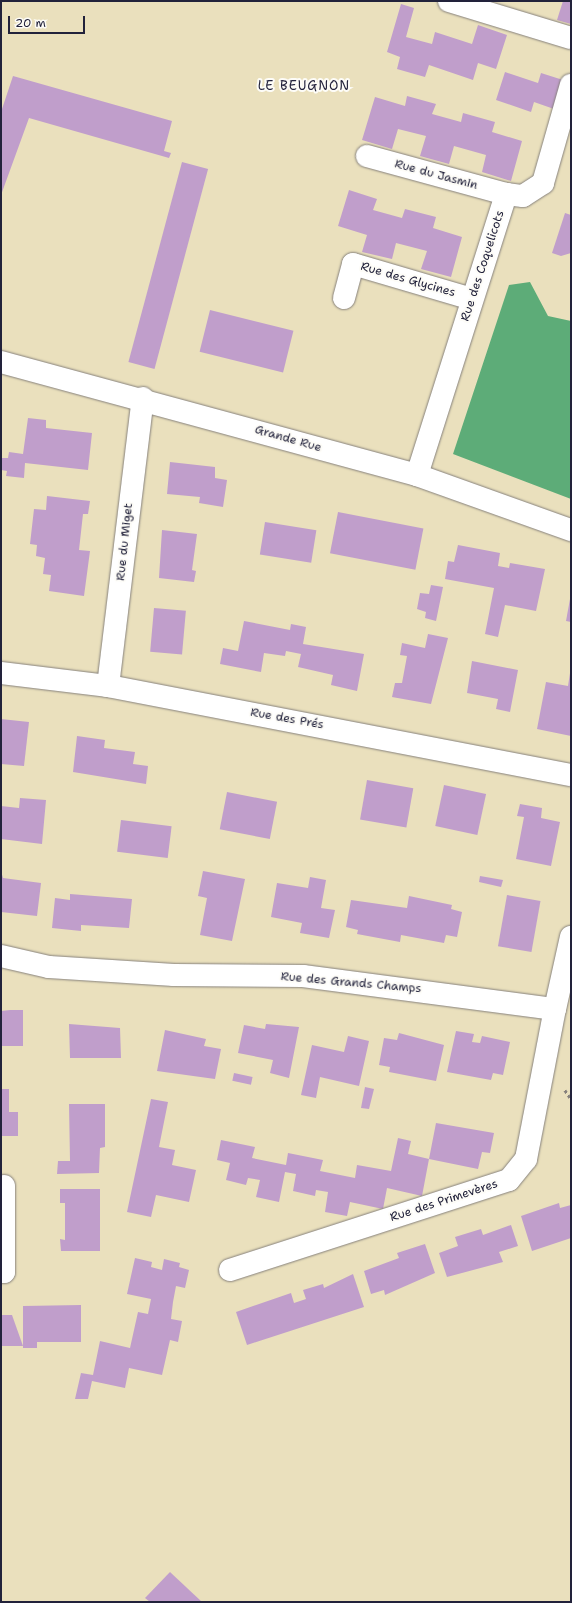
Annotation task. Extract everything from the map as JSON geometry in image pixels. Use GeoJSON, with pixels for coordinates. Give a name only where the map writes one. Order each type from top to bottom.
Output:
{"type":"FeatureCollection","features":[{"type":"Feature","properties":{"kind":"street"},"geometry":{"type":"LineString","coordinates":[[449,1],[571,38]]}},
{"type":"Feature","properties":{"kind":"street","name":"Rue des Coquelicots"},"geometry":{"type":"LineString","coordinates":[[416,475],[506,194],[523,196],[543,183],[563,146],[571,86]]}},
{"type":"Feature","properties":{"kind":"street","name":"Rue du Jasmin"},"geometry":{"type":"LineString","coordinates":[[367,156],[506,194]]}},
{"type":"Feature","properties":{"kind":"street","name":"Rue des Glycines"},"geometry":{"type":"LineString","coordinates":[[344,298],[353,264],[472,298]]}},
{"type":"Feature","properties":{"kind":"street","name":"Grande Rue"},"geometry":{"type":"LineString","coordinates":[[1,362],[143,398],[416,475],[571,530]]}},
{"type":"Feature","properties":{"kind":"street","name":"Rue du Miget"},"geometry":{"type":"LineString","coordinates":[[108,686],[143,398]]}},
{"type":"Feature","properties":{"kind":"street","name":"Rue des Prés"},"geometry":{"type":"LineString","coordinates":[[1,673],[108,686],[571,775]]}},
{"type":"Feature","properties":{"kind":"street"},"geometry":{"type":"LineString","coordinates":[[555,1009],[571,937]]}},
{"type":"Feature","properties":{"kind":"street","name":"Rue des Grands Champs"},"geometry":{"type":"LineString","coordinates":[[1,956],[49,967],[174,974],[303,976],[555,1009]]}},
{"type":"Feature","properties":{"kind":"street","name":"Rue des Primevères"},"geometry":{"type":"LineString","coordinates":[[230,1270],[509,1180],[526,1159],[555,1009]]}},
{"type":"Feature","properties":{"kind":"street"},"geometry":{"type":"LineString","coordinates":[[1,1272],[4,1272],[4,1186]]}},
{"type":"Feature","properties":{"kind":"green space"},"geometry":{"type":"Polygon","coordinates":[[[530,282],[548,316],[571,321],[571,499],[453,454],[509,285],[530,282]]]}},
{"type":"Feature","properties":{"kind":"building"},"geometry":{"type":"Polygon","coordinates":[[[563,1],[571,1],[571,24],[557,20],[563,1]]]}},
{"type":"Feature","properties":{"kind":"building"},"geometry":{"type":"Polygon","coordinates":[[[401,4],[414,8],[406,37],[432,44],[435,32],[472,44],[478,25],[507,35],[496,69],[478,63],[473,80],[429,65],[425,77],[397,69],[400,57],[387,52],[401,4]]]}},
{"type":"Feature","properties":{"kind":"building"},"geometry":{"type":"Polygon","coordinates":[[[505,72],[538,83],[541,73],[563,80],[554,109],[534,102],[531,112],[496,100],[505,72]]]}},
{"type":"Feature","properties":{"kind":"building"},"geometry":{"type":"Polygon","coordinates":[[[13,76],[172,121],[164,151],[171,153],[169,158],[29,118],[1,195],[1,112],[13,76]]]}},
{"type":"Feature","properties":{"kind":"building"},"geometry":{"type":"Polygon","coordinates":[[[407,96],[436,104],[432,114],[461,122],[463,113],[495,122],[492,132],[522,141],[511,181],[482,172],[486,155],[454,146],[449,164],[420,156],[426,136],[398,129],[392,149],[362,140],[375,97],[405,106],[407,96]]]}},
{"type":"Feature","properties":{"kind":"building"},"geometry":{"type":"Polygon","coordinates":[[[182,162],[208,169],[155,369],[128,362],[182,162]]]}},
{"type":"Feature","properties":{"kind":"building"},"geometry":{"type":"Polygon","coordinates":[[[349,190],[377,199],[373,210],[402,218],[405,209],[436,217],[433,228],[462,237],[451,277],[421,269],[427,251],[396,243],[392,259],[362,252],[367,235],[338,226],[349,190]]]}},
{"type":"Feature","properties":{"kind":"building"},"geometry":{"type":"Polygon","coordinates":[[[565,213],[571,215],[571,253],[561,256],[552,253],[565,213]]]}},
{"type":"Feature","properties":{"kind":"building"},"geometry":{"type":"Polygon","coordinates":[[[210,310],[293,331],[283,373],[200,352],[210,310]]]}},
{"type":"Feature","properties":{"kind":"building"},"geometry":{"type":"Polygon","coordinates":[[[28,418],[46,420],[46,428],[92,433],[88,470],[25,463],[24,478],[6,476],[7,471],[1,470],[1,458],[8,458],[9,452],[23,454],[28,418]]]}},
{"type":"Feature","properties":{"kind":"building"},"geometry":{"type":"Polygon","coordinates":[[[170,462],[215,467],[215,478],[227,480],[223,507],[199,503],[200,497],[167,494],[170,462]]]}},
{"type":"Feature","properties":{"kind":"building"},"geometry":{"type":"Polygon","coordinates":[[[47,496],[90,501],[88,514],[83,514],[79,550],[90,551],[84,596],[49,591],[51,575],[43,574],[45,558],[36,556],[37,545],[30,544],[34,509],[46,510],[47,496]]]}},
{"type":"Feature","properties":{"kind":"building"},"geometry":{"type":"Polygon","coordinates":[[[338,512],[423,529],[415,570],[330,553],[338,512]]]}},
{"type":"Feature","properties":{"kind":"building"},"geometry":{"type":"Polygon","coordinates":[[[265,522],[316,530],[311,563],[260,555],[265,522]]]}},
{"type":"Feature","properties":{"kind":"building"},"geometry":{"type":"Polygon","coordinates":[[[162,530],[197,534],[192,570],[196,571],[194,582],[159,578],[162,530]]]}},
{"type":"Feature","properties":{"kind":"building"},"geometry":{"type":"Polygon","coordinates":[[[458,545],[500,553],[498,566],[509,568],[510,563],[545,569],[536,611],[505,605],[498,637],[485,634],[494,588],[445,579],[448,561],[454,562],[458,545]]]}},
{"type":"Feature","properties":{"kind":"building"},"geometry":{"type":"Polygon","coordinates":[[[431,585],[443,587],[436,621],[425,618],[426,612],[417,609],[420,593],[429,594],[431,585]]]}},
{"type":"Feature","properties":{"kind":"building"},"geometry":{"type":"Polygon","coordinates":[[[571,599],[571,622],[566,621],[571,599]]]}},
{"type":"Feature","properties":{"kind":"building"},"geometry":{"type":"Polygon","coordinates":[[[154,608],[186,611],[182,655],[150,652],[154,608]]]}},
{"type":"Feature","properties":{"kind":"building"},"geometry":{"type":"Polygon","coordinates":[[[244,621],[290,630],[291,624],[306,627],[303,644],[364,654],[357,691],[331,685],[333,675],[298,667],[301,654],[286,651],[285,656],[264,653],[261,672],[220,664],[223,648],[238,651],[244,621]]]}},
{"type":"Feature","properties":{"kind":"building"},"geometry":{"type":"Polygon","coordinates":[[[428,634],[448,638],[431,704],[392,697],[395,683],[402,683],[407,656],[400,655],[402,643],[425,648],[428,634]]]}},
{"type":"Feature","properties":{"kind":"building"},"geometry":{"type":"Polygon","coordinates":[[[472,661],[518,670],[510,712],[496,709],[498,699],[467,693],[472,661]]]}},
{"type":"Feature","properties":{"kind":"building"},"geometry":{"type":"Polygon","coordinates":[[[570,673],[571,736],[537,729],[546,682],[568,686],[570,673]]]}},
{"type":"Feature","properties":{"kind":"building"},"geometry":{"type":"Polygon","coordinates":[[[1,719],[29,722],[24,766],[1,764],[1,719]]]}},
{"type":"Feature","properties":{"kind":"building"},"geometry":{"type":"Polygon","coordinates":[[[77,736],[105,740],[104,748],[135,752],[133,764],[148,766],[146,784],[73,772],[77,736]]]}},
{"type":"Feature","properties":{"kind":"building"},"geometry":{"type":"Polygon","coordinates":[[[367,780],[413,788],[406,828],[360,819],[367,780]]]}},
{"type":"Feature","properties":{"kind":"building"},"geometry":{"type":"Polygon","coordinates":[[[444,785],[486,794],[477,835],[435,826],[444,785]]]}},
{"type":"Feature","properties":{"kind":"building"},"geometry":{"type":"Polygon","coordinates":[[[227,792],[277,802],[270,839],[220,829],[227,792]]]}},
{"type":"Feature","properties":{"kind":"building"},"geometry":{"type":"Polygon","coordinates":[[[20,798],[46,800],[42,844],[1,839],[1,806],[19,808],[20,798]]]}},
{"type":"Feature","properties":{"kind":"building"},"geometry":{"type":"Polygon","coordinates":[[[520,804],[542,808],[541,818],[560,822],[551,866],[516,859],[524,817],[517,816],[520,804]]]}},
{"type":"Feature","properties":{"kind":"building"},"geometry":{"type":"Polygon","coordinates":[[[121,820],[172,826],[168,858],[117,852],[121,820]]]}},
{"type":"Feature","properties":{"kind":"building"},"geometry":{"type":"Polygon","coordinates":[[[1,871],[3,878],[41,883],[37,916],[1,912],[1,871]]]}},
{"type":"Feature","properties":{"kind":"building"},"geometry":{"type":"Polygon","coordinates":[[[203,871],[245,879],[232,941],[200,935],[207,898],[198,896],[203,871]]]}},
{"type":"Feature","properties":{"kind":"building"},"geometry":{"type":"Polygon","coordinates":[[[480,876],[503,880],[501,887],[479,882],[480,876]]]}},
{"type":"Feature","properties":{"kind":"building"},"geometry":{"type":"Polygon","coordinates":[[[310,877],[326,880],[321,908],[335,910],[329,938],[300,933],[302,923],[271,917],[277,883],[308,888],[310,877]]]}},
{"type":"Feature","properties":{"kind":"building"},"geometry":{"type":"Polygon","coordinates":[[[70,894],[132,899],[129,928],[81,925],[81,931],[52,928],[55,898],[70,900],[70,894]]]}},
{"type":"Feature","properties":{"kind":"building"},"geometry":{"type":"Polygon","coordinates":[[[507,895],[540,901],[531,952],[498,946],[507,895]]]}},
{"type":"Feature","properties":{"kind":"building"},"geometry":{"type":"Polygon","coordinates":[[[409,896],[452,905],[451,909],[462,912],[457,937],[446,935],[444,943],[401,935],[400,942],[357,934],[358,930],[346,927],[351,900],[407,908],[409,896]]]}},
{"type":"Feature","properties":{"kind":"building"},"geometry":{"type":"Polygon","coordinates":[[[23,1010],[23,1046],[1,1046],[1,1011],[23,1010]]]}},
{"type":"Feature","properties":{"kind":"building"},"geometry":{"type":"Polygon","coordinates":[[[69,1024],[120,1028],[121,1058],[70,1058],[69,1024]]]}},
{"type":"Feature","properties":{"kind":"building"},"geometry":{"type":"Polygon","coordinates":[[[266,1024],[299,1027],[289,1078],[270,1073],[273,1060],[238,1053],[244,1025],[265,1029],[266,1024]]]}},
{"type":"Feature","properties":{"kind":"building"},"geometry":{"type":"Polygon","coordinates":[[[165,1030],[206,1039],[204,1046],[221,1049],[215,1079],[157,1071],[165,1030]]]}},
{"type":"Feature","properties":{"kind":"building"},"geometry":{"type":"Polygon","coordinates":[[[456,1031],[474,1034],[472,1042],[480,1043],[482,1036],[510,1042],[503,1075],[493,1073],[491,1080],[447,1072],[456,1031]]]}},
{"type":"Feature","properties":{"kind":"building"},"geometry":{"type":"Polygon","coordinates":[[[399,1033],[444,1045],[436,1081],[389,1072],[390,1067],[379,1065],[384,1038],[397,1040],[399,1033]]]}},
{"type":"Feature","properties":{"kind":"building"},"geometry":{"type":"Polygon","coordinates":[[[348,1036],[369,1041],[359,1086],[320,1077],[316,1098],[301,1095],[312,1045],[344,1052],[348,1036]]]}},
{"type":"Feature","properties":{"kind":"building"},"geometry":{"type":"Polygon","coordinates":[[[234,1073],[253,1077],[251,1085],[232,1081],[234,1073]]]}},
{"type":"Feature","properties":{"kind":"building"},"geometry":{"type":"Polygon","coordinates":[[[365,1087],[374,1089],[369,1109],[361,1108],[365,1087]]]}},
{"type":"Feature","properties":{"kind":"building"},"geometry":{"type":"Polygon","coordinates":[[[1,1089],[9,1089],[9,1112],[18,1112],[18,1136],[1,1136],[1,1089]]]}},
{"type":"Feature","properties":{"kind":"building"},"geometry":{"type":"Polygon","coordinates":[[[151,1099],[168,1102],[159,1147],[175,1150],[172,1165],[196,1170],[189,1202],[156,1195],[151,1217],[127,1212],[151,1099]]]}},
{"type":"Feature","properties":{"kind":"building"},"geometry":{"type":"Polygon","coordinates":[[[69,1104],[105,1104],[105,1147],[100,1148],[99,1173],[57,1174],[58,1161],[70,1161],[69,1104]]]}},
{"type":"Feature","properties":{"kind":"building"},"geometry":{"type":"Polygon","coordinates":[[[436,1123],[494,1133],[490,1153],[482,1152],[478,1169],[429,1159],[436,1123]]]}},
{"type":"Feature","properties":{"kind":"building"},"geometry":{"type":"Polygon","coordinates":[[[398,1138],[411,1141],[408,1154],[429,1159],[422,1196],[387,1188],[383,1209],[350,1202],[347,1216],[325,1212],[328,1192],[316,1190],[315,1196],[293,1191],[296,1174],[285,1172],[279,1202],[256,1197],[260,1180],[248,1178],[246,1185],[226,1180],[230,1163],[217,1160],[221,1140],[255,1147],[252,1158],[286,1165],[288,1153],[323,1160],[320,1171],[355,1178],[357,1165],[391,1171],[398,1138]]]}},
{"type":"Feature","properties":{"kind":"building"},"geometry":{"type":"Polygon","coordinates":[[[60,1189],[100,1189],[100,1251],[61,1251],[60,1239],[65,1240],[65,1203],[60,1203],[60,1189]]]}},
{"type":"Feature","properties":{"kind":"building"},"geometry":{"type":"Polygon","coordinates":[[[559,1203],[560,1208],[571,1205],[571,1238],[532,1251],[521,1216],[559,1203]]]}},
{"type":"Feature","properties":{"kind":"building"},"geometry":{"type":"Polygon","coordinates":[[[511,1225],[518,1246],[499,1252],[503,1262],[447,1277],[439,1253],[458,1246],[455,1237],[481,1229],[483,1235],[511,1225]]]}},
{"type":"Feature","properties":{"kind":"building"},"geometry":{"type":"Polygon","coordinates":[[[425,1244],[435,1273],[385,1295],[384,1290],[371,1294],[364,1271],[399,1258],[397,1253],[425,1244]]]}},
{"type":"Feature","properties":{"kind":"building"},"geometry":{"type":"Polygon","coordinates":[[[135,1258],[152,1262],[151,1267],[162,1270],[164,1259],[180,1263],[179,1267],[189,1270],[185,1288],[176,1286],[173,1302],[171,1319],[182,1321],[178,1342],[170,1340],[162,1375],[129,1368],[125,1388],[92,1381],[88,1399],[75,1399],[81,1373],[93,1375],[100,1341],[130,1348],[138,1312],[148,1314],[151,1299],[127,1294],[135,1258]]]}},
{"type":"Feature","properties":{"kind":"building"},"geometry":{"type":"Polygon","coordinates":[[[353,1274],[364,1307],[247,1345],[236,1312],[291,1293],[294,1303],[306,1299],[303,1290],[323,1284],[324,1288],[353,1274]]]}},
{"type":"Feature","properties":{"kind":"building"},"geometry":{"type":"Polygon","coordinates":[[[81,1305],[81,1342],[37,1342],[37,1348],[23,1348],[23,1306],[81,1305]]]}},
{"type":"Feature","properties":{"kind":"building"},"geometry":{"type":"Polygon","coordinates":[[[1,1315],[12,1315],[23,1346],[1,1346],[1,1315]]]}},
{"type":"Feature","properties":{"kind":"building"},"geometry":{"type":"Polygon","coordinates":[[[170,1572],[202,1602],[150,1602],[145,1598],[170,1572]]]}},
{"type":"Feature","properties":{"kind":"district","name":"LE BEUGNON"},"geometry":{"type":"Point","coordinates":[304,86]}}]}
